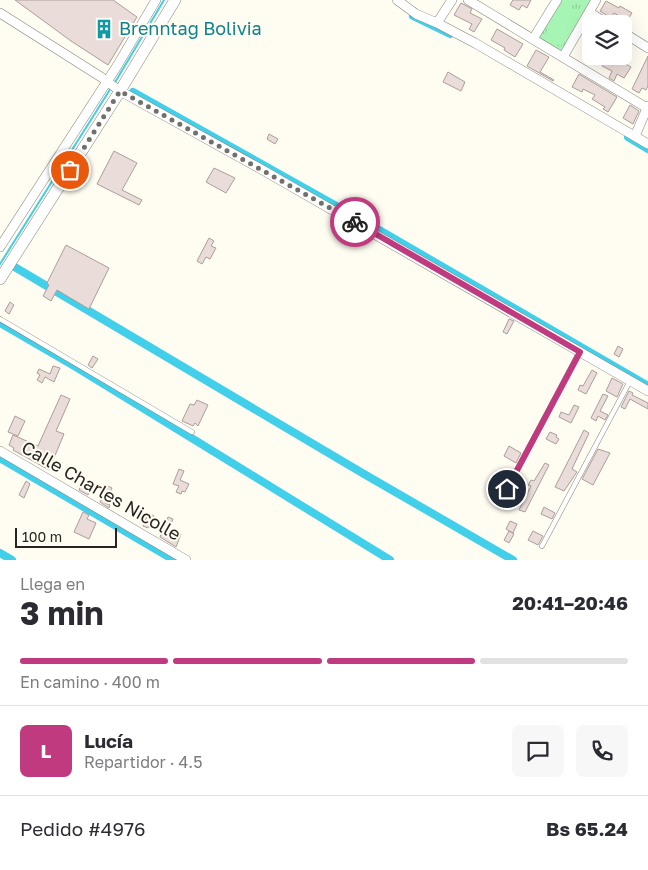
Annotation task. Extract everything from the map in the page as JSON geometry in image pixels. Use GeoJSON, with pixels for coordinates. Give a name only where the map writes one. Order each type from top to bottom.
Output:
{"type":"FeatureCollection","features":[{"type":"Feature","properties":{"kind":"street"},"geometry":{"type":"LineString","coordinates":[[0,279],[112,87],[156,0]]}},
{"type":"Feature","properties":{"kind":"street"},"geometry":{"type":"LineString","coordinates":[[0,247],[175,0]]}},
{"type":"Feature","properties":{"kind":"street"},"geometry":{"type":"LineString","coordinates":[[398,0],[416,14],[437,23],[648,144]]}},
{"type":"Feature","properties":{"kind":"street"},"geometry":{"type":"LineString","coordinates":[[437,23],[452,0]]}},
{"type":"Feature","properties":{"kind":"street"},"geometry":{"type":"LineString","coordinates":[[468,0],[648,107],[634,136]]}},
{"type":"Feature","properties":{"kind":"street"},"geometry":{"type":"LineString","coordinates":[[533,39],[557,0]]}},
{"type":"Feature","properties":{"kind":"street"},"geometry":{"type":"LineString","coordinates":[[563,57],[596,0]]}},
{"type":"Feature","properties":{"kind":"street"},"geometry":{"type":"LineString","coordinates":[[0,12],[101,77],[112,87],[259,168],[648,391]]}},
{"type":"Feature","properties":{"kind":"street"},"geometry":{"type":"LineString","coordinates":[[589,12],[594,15]]}},
{"type":"Feature","properties":{"kind":"street"},"geometry":{"type":"LineString","coordinates":[[632,39],[648,48]]}},
{"type":"Feature","properties":{"kind":"street","name":"Calle Charles Nicolle"},"geometry":{"type":"LineString","coordinates":[[0,451],[186,560]]}},
{"type":"Feature","properties":{"kind":"lane"},"geometry":{"type":"LineString","coordinates":[[0,319],[192,432]]}},
{"type":"Feature","properties":{"kind":"lane"},"geometry":{"type":"LineString","coordinates":[[507,489],[580,352]]}},
{"type":"Feature","properties":{"kind":"lane"},"geometry":{"type":"LineString","coordinates":[[542,546],[630,380]]}},
{"type":"Feature","properties":{"kind":"green space"},"geometry":{"type":"Polygon","coordinates":[[[561,0],[592,0],[562,51],[538,38],[561,0]]]}},
{"type":"Feature","properties":{"kind":"green space"},"geometry":{"type":"Polygon","coordinates":[[[560,8],[577,18],[561,46],[544,36],[560,8]]]}},
{"type":"Feature","properties":{"kind":"building"},"geometry":{"type":"Polygon","coordinates":[[[15,0],[113,0],[137,17],[108,65],[71,41],[15,0]]]}},
{"type":"Feature","properties":{"kind":"building"},"geometry":{"type":"Polygon","coordinates":[[[513,0],[531,0],[527,8],[522,5],[519,10],[510,5],[513,0]]]}},
{"type":"Feature","properties":{"kind":"building"},"geometry":{"type":"Polygon","coordinates":[[[606,1],[632,13],[631,15],[617,15],[614,13],[613,15],[606,15],[600,11],[606,1]]]}},
{"type":"Feature","properties":{"kind":"building"},"geometry":{"type":"Polygon","coordinates":[[[461,3],[472,9],[470,13],[482,19],[474,32],[469,29],[472,24],[454,15],[461,3]]]}},
{"type":"Feature","properties":{"kind":"building"},"geometry":{"type":"Polygon","coordinates":[[[497,29],[523,44],[515,57],[504,50],[505,48],[491,40],[497,29]]]}},
{"type":"Feature","properties":{"kind":"building"},"geometry":{"type":"Polygon","coordinates":[[[536,50],[549,57],[540,72],[553,81],[527,66],[536,50]]]}},
{"type":"Feature","properties":{"kind":"building"},"geometry":{"type":"Polygon","coordinates":[[[648,56],[648,86],[646,90],[642,88],[639,93],[632,89],[648,56]]]}},
{"type":"Feature","properties":{"kind":"building"},"geometry":{"type":"Polygon","coordinates":[[[628,65],[631,67],[624,78],[617,74],[614,81],[609,78],[612,71],[602,66],[628,65]]]}},
{"type":"Feature","properties":{"kind":"building"},"geometry":{"type":"Polygon","coordinates":[[[448,72],[465,82],[461,91],[443,82],[448,72]]]}},
{"type":"Feature","properties":{"kind":"building"},"geometry":{"type":"Polygon","coordinates":[[[579,74],[617,97],[608,112],[603,109],[605,107],[592,99],[595,95],[583,89],[582,92],[572,87],[579,74]]]}},
{"type":"Feature","properties":{"kind":"building"},"geometry":{"type":"Polygon","coordinates":[[[630,105],[639,111],[633,124],[623,118],[630,105]]]}},
{"type":"Feature","properties":{"kind":"building"},"geometry":{"type":"Polygon","coordinates":[[[269,134],[278,139],[275,144],[267,139],[269,134]]]}},
{"type":"Feature","properties":{"kind":"building"},"geometry":{"type":"Polygon","coordinates":[[[114,151],[137,163],[122,190],[142,200],[139,205],[97,184],[114,151]]]}},
{"type":"Feature","properties":{"kind":"building"},"geometry":{"type":"Polygon","coordinates":[[[214,168],[235,178],[226,193],[206,182],[214,168]]]}},
{"type":"Feature","properties":{"kind":"building"},"geometry":{"type":"Polygon","coordinates":[[[209,238],[214,241],[211,246],[216,248],[210,259],[206,257],[202,264],[197,261],[209,238]]]}},
{"type":"Feature","properties":{"kind":"building"},"geometry":{"type":"Polygon","coordinates":[[[66,245],[109,268],[89,309],[57,290],[51,301],[43,296],[49,285],[47,283],[66,245]]]}},
{"type":"Feature","properties":{"kind":"building"},"geometry":{"type":"Polygon","coordinates":[[[10,302],[14,305],[9,314],[5,311],[10,302]]]}},
{"type":"Feature","properties":{"kind":"building"},"geometry":{"type":"Polygon","coordinates":[[[509,319],[514,321],[507,334],[503,332],[509,319]]]}},
{"type":"Feature","properties":{"kind":"building"},"geometry":{"type":"Polygon","coordinates":[[[618,346],[623,349],[619,357],[614,354],[618,346]]]}},
{"type":"Feature","properties":{"kind":"building"},"geometry":{"type":"Polygon","coordinates":[[[93,356],[98,359],[92,368],[88,365],[93,356]]]}},
{"type":"Feature","properties":{"kind":"building"},"geometry":{"type":"Polygon","coordinates":[[[53,366],[60,368],[54,382],[45,377],[42,383],[37,380],[40,375],[37,373],[39,369],[50,374],[53,366]]]}},
{"type":"Feature","properties":{"kind":"building"},"geometry":{"type":"Polygon","coordinates":[[[592,370],[597,373],[586,394],[578,390],[580,385],[583,386],[592,370]]]}},
{"type":"Feature","properties":{"kind":"building"},"geometry":{"type":"Polygon","coordinates":[[[612,378],[623,384],[617,397],[606,391],[612,378]]]}},
{"type":"Feature","properties":{"kind":"building"},"geometry":{"type":"Polygon","coordinates":[[[629,391],[633,393],[632,395],[648,403],[648,409],[630,399],[625,409],[621,407],[629,391]]]}},
{"type":"Feature","properties":{"kind":"building"},"geometry":{"type":"Polygon","coordinates":[[[603,394],[608,396],[600,411],[608,415],[605,420],[598,416],[596,421],[591,418],[603,394]]]}},
{"type":"Feature","properties":{"kind":"building"},"geometry":{"type":"Polygon","coordinates":[[[61,395],[70,399],[56,431],[64,434],[49,470],[13,450],[14,448],[9,445],[13,435],[38,446],[61,395]]]}},
{"type":"Feature","properties":{"kind":"building"},"geometry":{"type":"Polygon","coordinates":[[[197,400],[208,405],[198,426],[195,423],[193,426],[182,421],[190,404],[194,405],[197,400]]]}},
{"type":"Feature","properties":{"kind":"building"},"geometry":{"type":"Polygon","coordinates":[[[574,405],[579,407],[571,423],[559,417],[561,412],[569,415],[574,405]]]}},
{"type":"Feature","properties":{"kind":"building"},"geometry":{"type":"Polygon","coordinates":[[[15,416],[25,421],[18,436],[8,432],[15,416]]]}},
{"type":"Feature","properties":{"kind":"building"},"geometry":{"type":"Polygon","coordinates":[[[584,430],[589,433],[572,469],[577,472],[564,491],[555,487],[584,430]]]}},
{"type":"Feature","properties":{"kind":"building"},"geometry":{"type":"Polygon","coordinates":[[[550,432],[557,435],[556,437],[559,439],[556,444],[546,439],[550,432]]]}},
{"type":"Feature","properties":{"kind":"building"},"geometry":{"type":"Polygon","coordinates":[[[509,446],[521,453],[516,463],[504,456],[509,446]]]}},
{"type":"Feature","properties":{"kind":"building"},"geometry":{"type":"Polygon","coordinates":[[[598,449],[610,453],[593,485],[582,479],[598,449]]]}},
{"type":"Feature","properties":{"kind":"building"},"geometry":{"type":"Polygon","coordinates":[[[545,463],[549,465],[525,512],[519,510],[531,486],[528,485],[531,480],[534,481],[545,463]]]}},
{"type":"Feature","properties":{"kind":"building"},"geometry":{"type":"Polygon","coordinates":[[[179,469],[184,471],[180,480],[189,484],[185,492],[182,491],[181,494],[176,492],[179,486],[173,484],[179,469]]]}},
{"type":"Feature","properties":{"kind":"building"},"geometry":{"type":"Polygon","coordinates":[[[84,478],[94,483],[88,495],[79,490],[84,478]]]}},
{"type":"Feature","properties":{"kind":"building"},"geometry":{"type":"Polygon","coordinates":[[[26,481],[30,484],[24,498],[19,495],[26,481]]]}},
{"type":"Feature","properties":{"kind":"building"},"geometry":{"type":"Polygon","coordinates":[[[108,486],[112,488],[105,503],[110,505],[109,508],[100,502],[108,486]]]}},
{"type":"Feature","properties":{"kind":"building"},"geometry":{"type":"Polygon","coordinates":[[[544,507],[555,513],[552,519],[541,514],[544,507]]]}},
{"type":"Feature","properties":{"kind":"building"},"geometry":{"type":"Polygon","coordinates":[[[83,512],[89,515],[87,519],[96,523],[89,539],[74,532],[83,512]]]}},
{"type":"Feature","properties":{"kind":"building"},"geometry":{"type":"Polygon","coordinates":[[[148,513],[154,516],[148,528],[143,526],[148,513]]]}},
{"type":"Feature","properties":{"kind":"building"},"geometry":{"type":"Polygon","coordinates":[[[168,517],[173,519],[169,529],[181,534],[176,547],[160,537],[168,517]]]}},
{"type":"Feature","properties":{"kind":"building"},"geometry":{"type":"Polygon","coordinates":[[[510,521],[517,524],[513,533],[506,529],[510,521]]]}},
{"type":"Feature","properties":{"kind":"building"},"geometry":{"type":"Polygon","coordinates":[[[509,531],[514,534],[509,543],[504,540],[509,531]]]}},
{"type":"Feature","properties":{"kind":"building"},"geometry":{"type":"Polygon","coordinates":[[[533,531],[543,536],[538,545],[528,540],[533,531]]]}},
{"type":"Feature","properties":{"kind":"waterway"},"geometry":{"type":"LineString","coordinates":[[114,84],[164,0]]}},
{"type":"Feature","properties":{"kind":"waterway"},"geometry":{"type":"LineString","coordinates":[[413,16],[450,34]]}},
{"type":"Feature","properties":{"kind":"waterway"},"geometry":{"type":"LineString","coordinates":[[0,264],[111,88]]}},
{"type":"Feature","properties":{"kind":"waterway"},"geometry":{"type":"LineString","coordinates":[[133,92],[381,231],[648,386]]}},
{"type":"Feature","properties":{"kind":"waterway"},"geometry":{"type":"LineString","coordinates":[[628,137],[648,149]]}},
{"type":"Feature","properties":{"kind":"waterway"},"geometry":{"type":"LineString","coordinates":[[13,266],[513,560]]}},
{"type":"Feature","properties":{"kind":"waterway"},"geometry":{"type":"LineString","coordinates":[[0,323],[76,367],[390,560]]}},
{"type":"Feature","properties":{"kind":"waterway"},"geometry":{"type":"LineString","coordinates":[[0,458],[174,560]]}},
{"type":"Feature","properties":{"kind":"waterway"},"geometry":{"type":"LineString","coordinates":[[0,553],[12,560]]}},
{"type":"Feature","properties":{"kind":"way so far"},"geometry":{"type":"LineString","coordinates":[[70,170],[120,91],[355,222]]}},
{"type":"Feature","properties":{"kind":"place","name":"Brenntag Bolivia"},"geometry":{"type":"Point","coordinates":[104,29]}},
{"type":"Feature","properties":{"kind":"route"},"geometry":{"type":"LineString","coordinates":[[355,222],[580,352],[507,489]]}}]}
